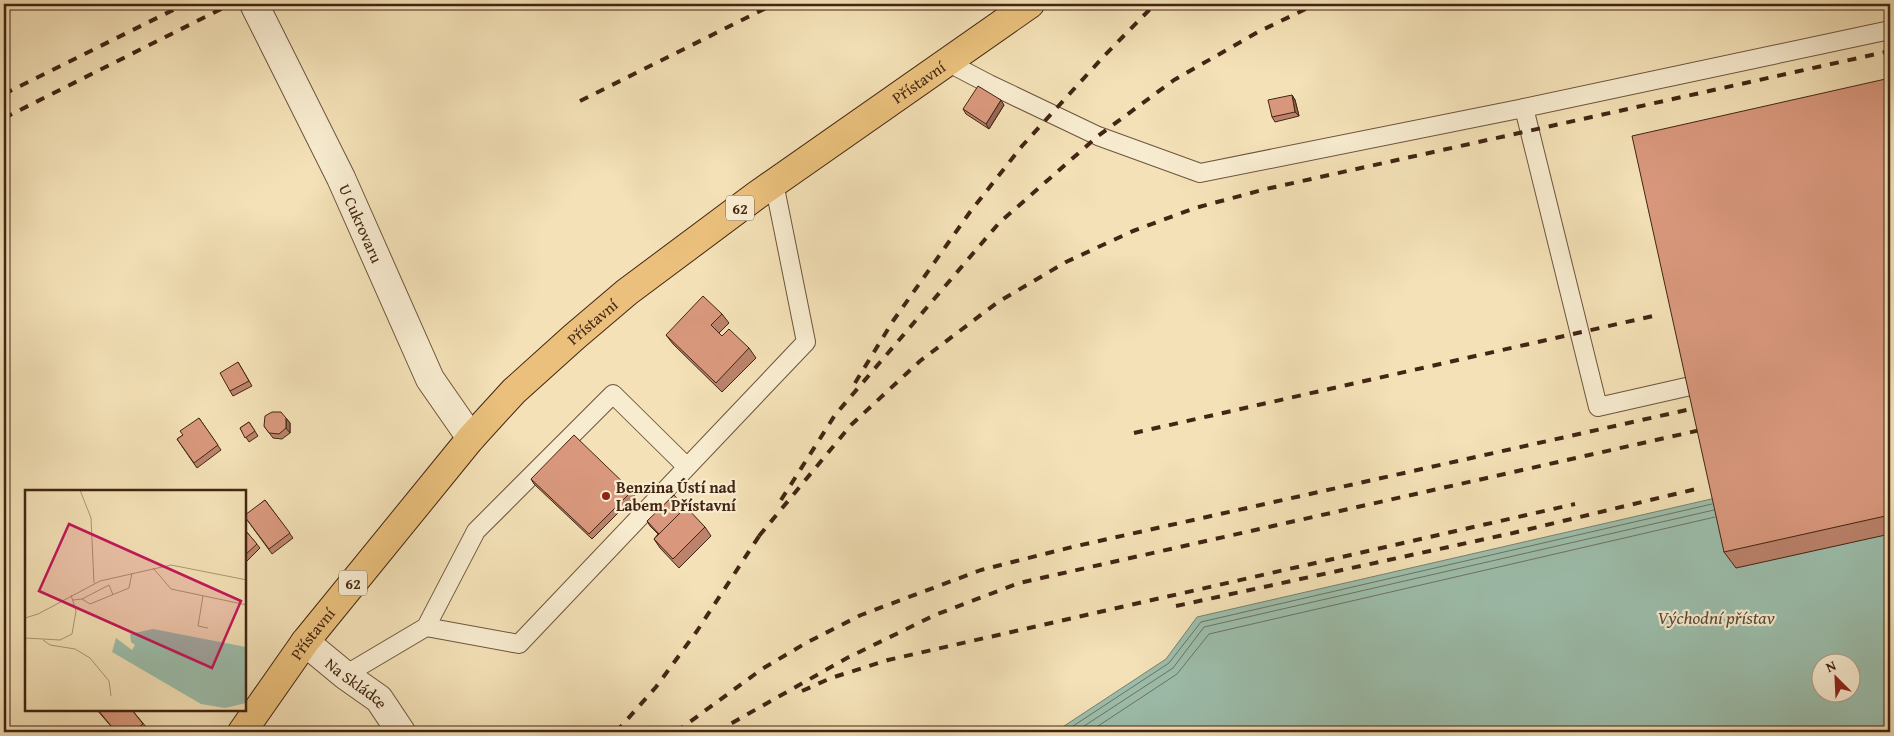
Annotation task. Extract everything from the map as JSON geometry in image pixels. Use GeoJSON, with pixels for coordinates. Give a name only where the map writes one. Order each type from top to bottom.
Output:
{"type":"FeatureCollection","features":[{"type":"Feature","properties":{"kind":"main road","name":"Přístavní"},"geometry":{"type":"LineString","coordinates":[[242,732],[305,642],[471,438],[514,391],[619,299],[774,183],[1030,4]]}},
{"type":"Feature","properties":{"kind":"street","name":"U Cukrovaru"},"geometry":{"type":"LineString","coordinates":[[254,4],[341,178],[430,379],[471,438]]}},
{"type":"Feature","properties":{"kind":"street","name":"Na Skládce"},"geometry":{"type":"LineString","coordinates":[[305,642],[345,675],[379,698],[401,732]]}},
{"type":"Feature","properties":{"kind":"lane"},"geometry":{"type":"LineString","coordinates":[[947,62],[1098,136],[1200,173],[1524,108],[1890,30]]}},
{"type":"Feature","properties":{"kind":"lane"},"geometry":{"type":"LineString","coordinates":[[1524,108],[1598,407],[1695,385]]}},
{"type":"Feature","properties":{"kind":"lane"},"geometry":{"type":"LineString","coordinates":[[426,627],[519,644],[806,342],[774,183]]}},
{"type":"Feature","properties":{"kind":"lane"},"geometry":{"type":"LineString","coordinates":[[345,675],[426,627],[476,531],[613,394],[687,467]]}},
{"type":"Feature","properties":{"kind":"water","name":"Východní přístav"},"geometry":{"type":"Polygon","coordinates":[[[1890,458],[1890,732],[1055,732],[1166,659],[1197,617],[1890,458]]]}},
{"type":"Feature","properties":{"kind":"building"},"geometry":{"type":"Polygon","coordinates":[[[1890,78],[1890,515],[1724,552],[1632,136],[1890,78]]]}},
{"type":"Feature","properties":{"kind":"building"},"geometry":{"type":"Polygon","coordinates":[[[978,86],[1001,100],[986,124],[963,109],[978,86]]]}},
{"type":"Feature","properties":{"kind":"building"},"geometry":{"type":"Polygon","coordinates":[[[1292,95],[1295,112],[1272,117],[1268,100],[1292,95]]]}},
{"type":"Feature","properties":{"kind":"building"},"geometry":{"type":"Polygon","coordinates":[[[703,296],[722,314],[711,325],[722,336],[729,329],[749,348],[716,383],[666,335],[703,296]]]}},
{"type":"Feature","properties":{"kind":"building"},"geometry":{"type":"Polygon","coordinates":[[[238,362],[249,381],[230,391],[220,373],[238,362]]]}},
{"type":"Feature","properties":{"kind":"building"},"geometry":{"type":"Polygon","coordinates":[[[272,412],[281,412],[286,418],[286,428],[279,434],[269,433],[264,426],[265,416],[272,412]]]}},
{"type":"Feature","properties":{"kind":"building"},"geometry":{"type":"Polygon","coordinates":[[[199,418],[218,445],[194,463],[177,439],[183,435],[180,431],[199,418]]]}},
{"type":"Feature","properties":{"kind":"building"},"geometry":{"type":"Polygon","coordinates":[[[249,422],[255,431],[245,438],[240,428],[249,422]]]}},
{"type":"Feature","properties":{"kind":"building"},"geometry":{"type":"Polygon","coordinates":[[[574,435],[632,491],[589,534],[531,479],[574,435]]]}},
{"type":"Feature","properties":{"kind":"building"},"geometry":{"type":"Polygon","coordinates":[[[674,495],[685,508],[659,534],[647,521],[674,495]]]}},
{"type":"Feature","properties":{"kind":"building"},"geometry":{"type":"Polygon","coordinates":[[[265,500],[290,533],[269,549],[246,518],[246,514],[265,500]]]}},
{"type":"Feature","properties":{"kind":"building"},"geometry":{"type":"Polygon","coordinates":[[[686,507],[705,527],[673,559],[654,539],[686,507]]]}},
{"type":"Feature","properties":{"kind":"building"},"geometry":{"type":"Polygon","coordinates":[[[246,531],[257,544],[246,554],[246,531]]]}},
{"type":"Feature","properties":{"kind":"building"},"geometry":{"type":"Polygon","coordinates":[[[99,711],[133,711],[143,724],[132,732],[116,732],[99,711]]]}},
{"type":"Feature","properties":{"kind":"railway"},"geometry":{"type":"LineString","coordinates":[[4,94],[185,4]]}},
{"type":"Feature","properties":{"kind":"railway"},"geometry":{"type":"LineString","coordinates":[[4,118],[231,4]]}},
{"type":"Feature","properties":{"kind":"railway"},"geometry":{"type":"LineString","coordinates":[[580,101],[774,4]]}},
{"type":"Feature","properties":{"kind":"railway"},"geometry":{"type":"LineString","coordinates":[[855,383],[893,321],[970,212],[1022,146],[1105,55],[1155,4]]}},
{"type":"Feature","properties":{"kind":"railway"},"geometry":{"type":"LineString","coordinates":[[781,500],[835,415],[999,223],[1098,136],[1174,80],[1258,32],[1316,4]]}},
{"type":"Feature","properties":{"kind":"railway"},"geometry":{"type":"LineString","coordinates":[[759,536],[851,425],[920,361],[998,302],[1066,262],[1133,231],[1195,208],[1266,189],[1890,51]]}},
{"type":"Feature","properties":{"kind":"railway"},"geometry":{"type":"LineString","coordinates":[[1134,433],[1653,316]]}},
{"type":"Feature","properties":{"kind":"railway"},"geometry":{"type":"LineString","coordinates":[[676,732],[762,669],[806,643],[861,615],[981,570],[1072,547],[1700,407]]}},
{"type":"Feature","properties":{"kind":"railway"},"geometry":{"type":"LineString","coordinates":[[716,732],[847,658],[935,615],[1019,583],[1705,429]]}},
{"type":"Feature","properties":{"kind":"railway"},"geometry":{"type":"LineString","coordinates":[[1176,606],[1513,533],[1696,489]]}},
{"type":"Feature","properties":{"kind":"railway"},"geometry":{"type":"LineString","coordinates":[[802,691],[831,678],[888,660],[1575,504]]}},
{"type":"Feature","properties":{"kind":"railway"},"geometry":{"type":"LineString","coordinates":[[616,732],[656,687],[697,631],[763,530]]}},
{"type":"Feature","properties":{"kind":"place","name":"Benzina Ústí nad Labem, Přístavní"},"geometry":{"type":"Point","coordinates":[606,496]}}]}
